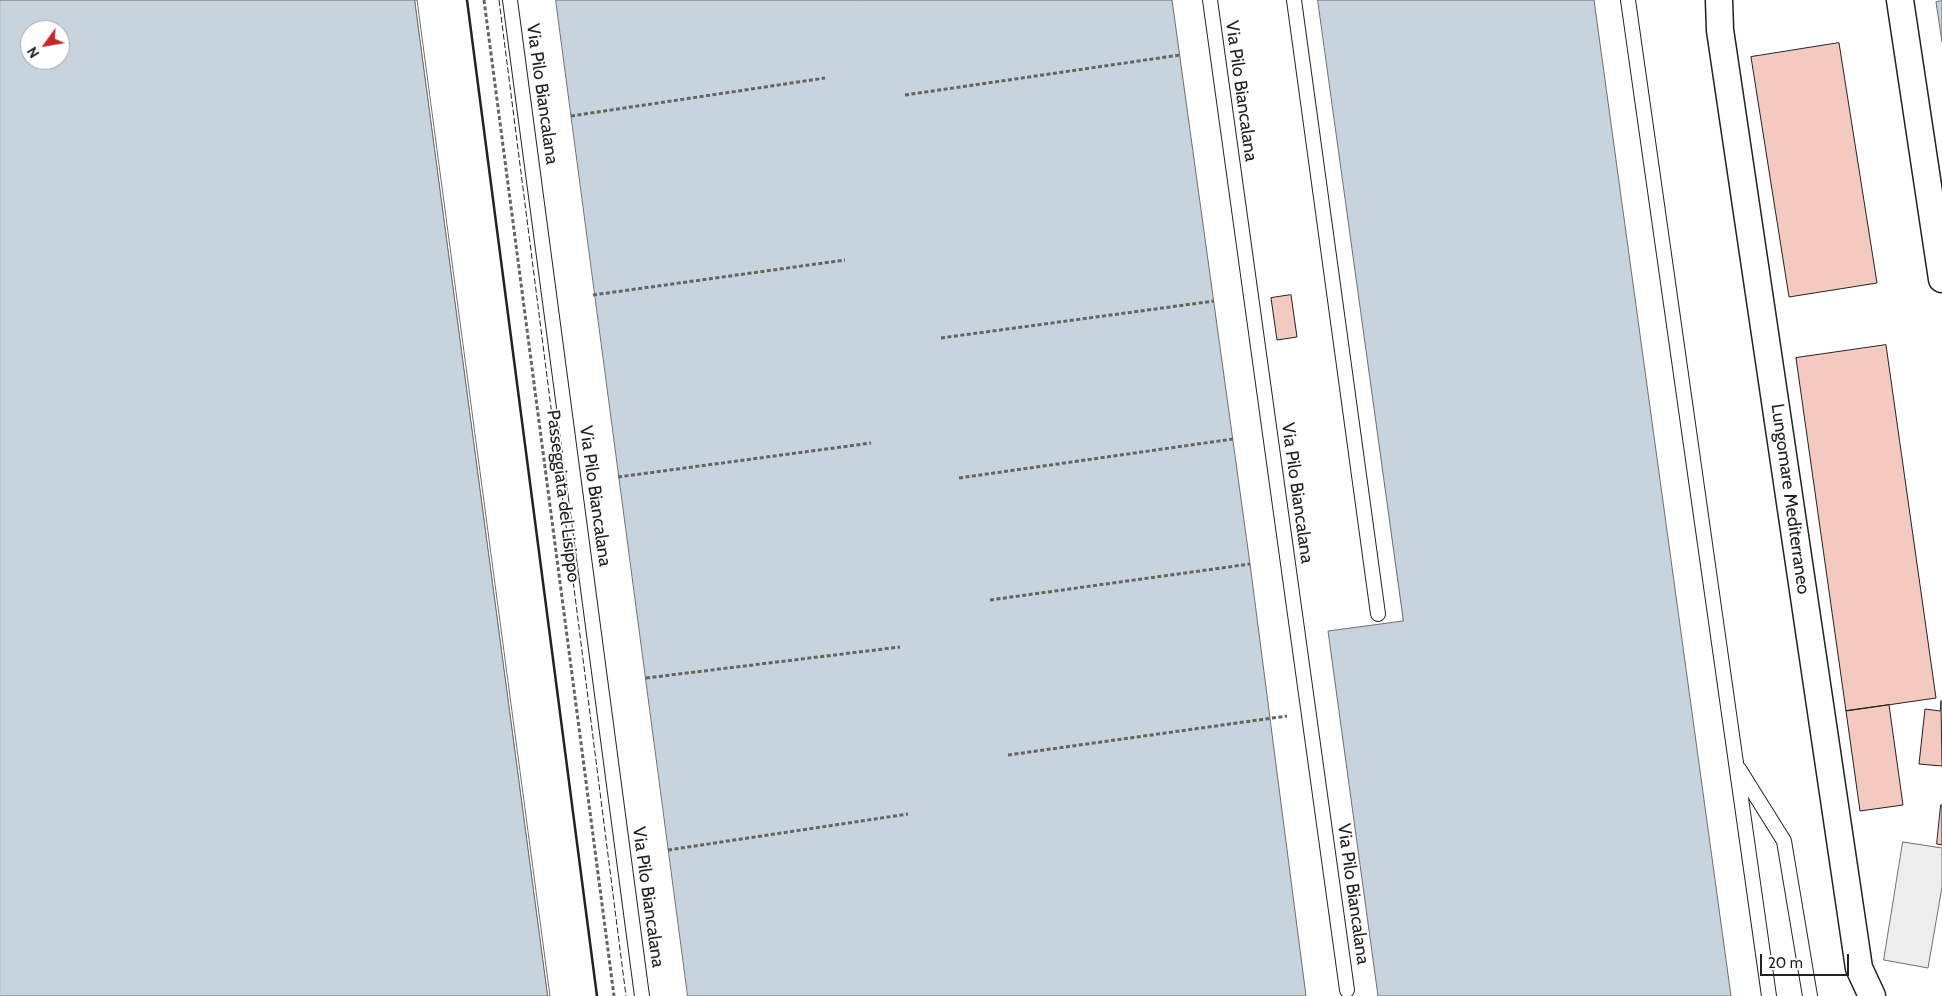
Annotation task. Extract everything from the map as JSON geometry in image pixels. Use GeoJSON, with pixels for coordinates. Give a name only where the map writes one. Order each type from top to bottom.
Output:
{"type":"FeatureCollection","features":[{"type":"Feature","properties":{"kind":"street","name":"Lungomare Mediterraneo"},"geometry":{"type":"LineString","coordinates":[[1719,0],[1720,30],[1859,968],[1872,996]]}},
{"type":"Feature","properties":{"kind":"street"},"geometry":{"type":"LineString","coordinates":[[1900,0],[1942,279]]}},
{"type":"Feature","properties":{"kind":"lane","name":"Via Pilo Biancalana"},"geometry":{"type":"LineString","coordinates":[[510,0],[642,996]]}},
{"type":"Feature","properties":{"kind":"lane","name":"Via Pilo Biancalana"},"geometry":{"type":"LineString","coordinates":[[1210,0],[1347,990]]}},
{"type":"Feature","properties":{"kind":"lane"},"geometry":{"type":"LineString","coordinates":[[1294,0],[1378,614]]}},
{"type":"Feature","properties":{"kind":"lane"},"geometry":{"type":"LineString","coordinates":[[1628,0],[1769,996]]}},
{"type":"Feature","properties":{"kind":"lane"},"geometry":{"type":"LineString","coordinates":[[1736,764],[1784,841],[1810,996]]}},
{"type":"Feature","properties":{"kind":"path","name":"Passeggiata del Lisippo"},"geometry":{"type":"LineString","coordinates":[[484,0],[614,996]]}},
{"type":"Feature","properties":{"kind":"path"},"geometry":{"type":"LineString","coordinates":[[905,95],[1180,55]]}},
{"type":"Feature","properties":{"kind":"path"},"geometry":{"type":"LineString","coordinates":[[571,116],[825,78]]}},
{"type":"Feature","properties":{"kind":"path"},"geometry":{"type":"LineString","coordinates":[[593,295],[846,260]]}},
{"type":"Feature","properties":{"kind":"path"},"geometry":{"type":"LineString","coordinates":[[941,338],[1214,301]]}},
{"type":"Feature","properties":{"kind":"path"},"geometry":{"type":"LineString","coordinates":[[959,478],[1233,439]]}},
{"type":"Feature","properties":{"kind":"path"},"geometry":{"type":"LineString","coordinates":[[618,477],[871,443]]}},
{"type":"Feature","properties":{"kind":"path"},"geometry":{"type":"LineString","coordinates":[[990,600],[1250,564]]}},
{"type":"Feature","properties":{"kind":"path"},"geometry":{"type":"LineString","coordinates":[[646,678],[900,648]]}},
{"type":"Feature","properties":{"kind":"path"},"geometry":{"type":"LineString","coordinates":[[1008,755],[1287,716]]}},
{"type":"Feature","properties":{"kind":"path"},"geometry":{"type":"LineString","coordinates":[[668,850],[908,814]]}},
{"type":"Feature","properties":{"kind":"shaded area"},"geometry":{"type":"Polygon","coordinates":[[[0,0],[415,0],[548,996],[0,996],[0,0]]]}},
{"type":"Feature","properties":{"kind":"shaded area"},"geometry":{"type":"Polygon","coordinates":[[[556,0],[1172,0],[1250,564],[1306,996],[688,996],[556,0]]]}},
{"type":"Feature","properties":{"kind":"shaded area"},"geometry":{"type":"Polygon","coordinates":[[[1318,0],[1594,0],[1731,996],[1378,996],[1328,631],[1403,621],[1318,0]]]}},
{"type":"Feature","properties":{"kind":"shaded area"},"geometry":{"type":"Polygon","coordinates":[[[1942,1],[1942,42],[1936,2],[1942,1]]]}},
{"type":"Feature","properties":{"kind":"shaded area"},"geometry":{"type":"Polygon","coordinates":[[[1903,842],[1942,848],[1942,887],[1928,968],[1884,960],[1903,842]]]}},
{"type":"Feature","properties":{"kind":"pier"},"geometry":{"type":"Polygon","coordinates":[[[415,0],[417,0],[550,996],[548,996],[415,0]]]}},
{"type":"Feature","properties":{"kind":"building"},"geometry":{"type":"Polygon","coordinates":[[[1839,43],[1877,283],[1789,297],[1751,57],[1839,43]]]}},
{"type":"Feature","properties":{"kind":"building"},"geometry":{"type":"Polygon","coordinates":[[[1291,295],[1297,337],[1277,340],[1271,298],[1291,295]]]}},
{"type":"Feature","properties":{"kind":"building"},"geometry":{"type":"Polygon","coordinates":[[[1886,345],[1936,698],[1846,711],[1796,358],[1886,345]]]}},
{"type":"Feature","properties":{"kind":"building"},"geometry":{"type":"Polygon","coordinates":[[[1941,701],[1942,766],[1919,764],[1925,709],[1940,711],[1941,701]]]}},
{"type":"Feature","properties":{"kind":"building"},"geometry":{"type":"Polygon","coordinates":[[[1889,705],[1903,805],[1860,811],[1846,711],[1889,705]]]}},
{"type":"Feature","properties":{"kind":"building"},"geometry":{"type":"Polygon","coordinates":[[[1942,805],[1942,845],[1937,844],[1942,805]]]}},
{"type":"Feature","properties":{"kind":"fence"},"geometry":{"type":"LineString","coordinates":[[499,0],[626,996]]}},
{"type":"Feature","properties":{"kind":"wall"},"geometry":{"type":"LineString","coordinates":[[467,0],[597,996]]}}]}
